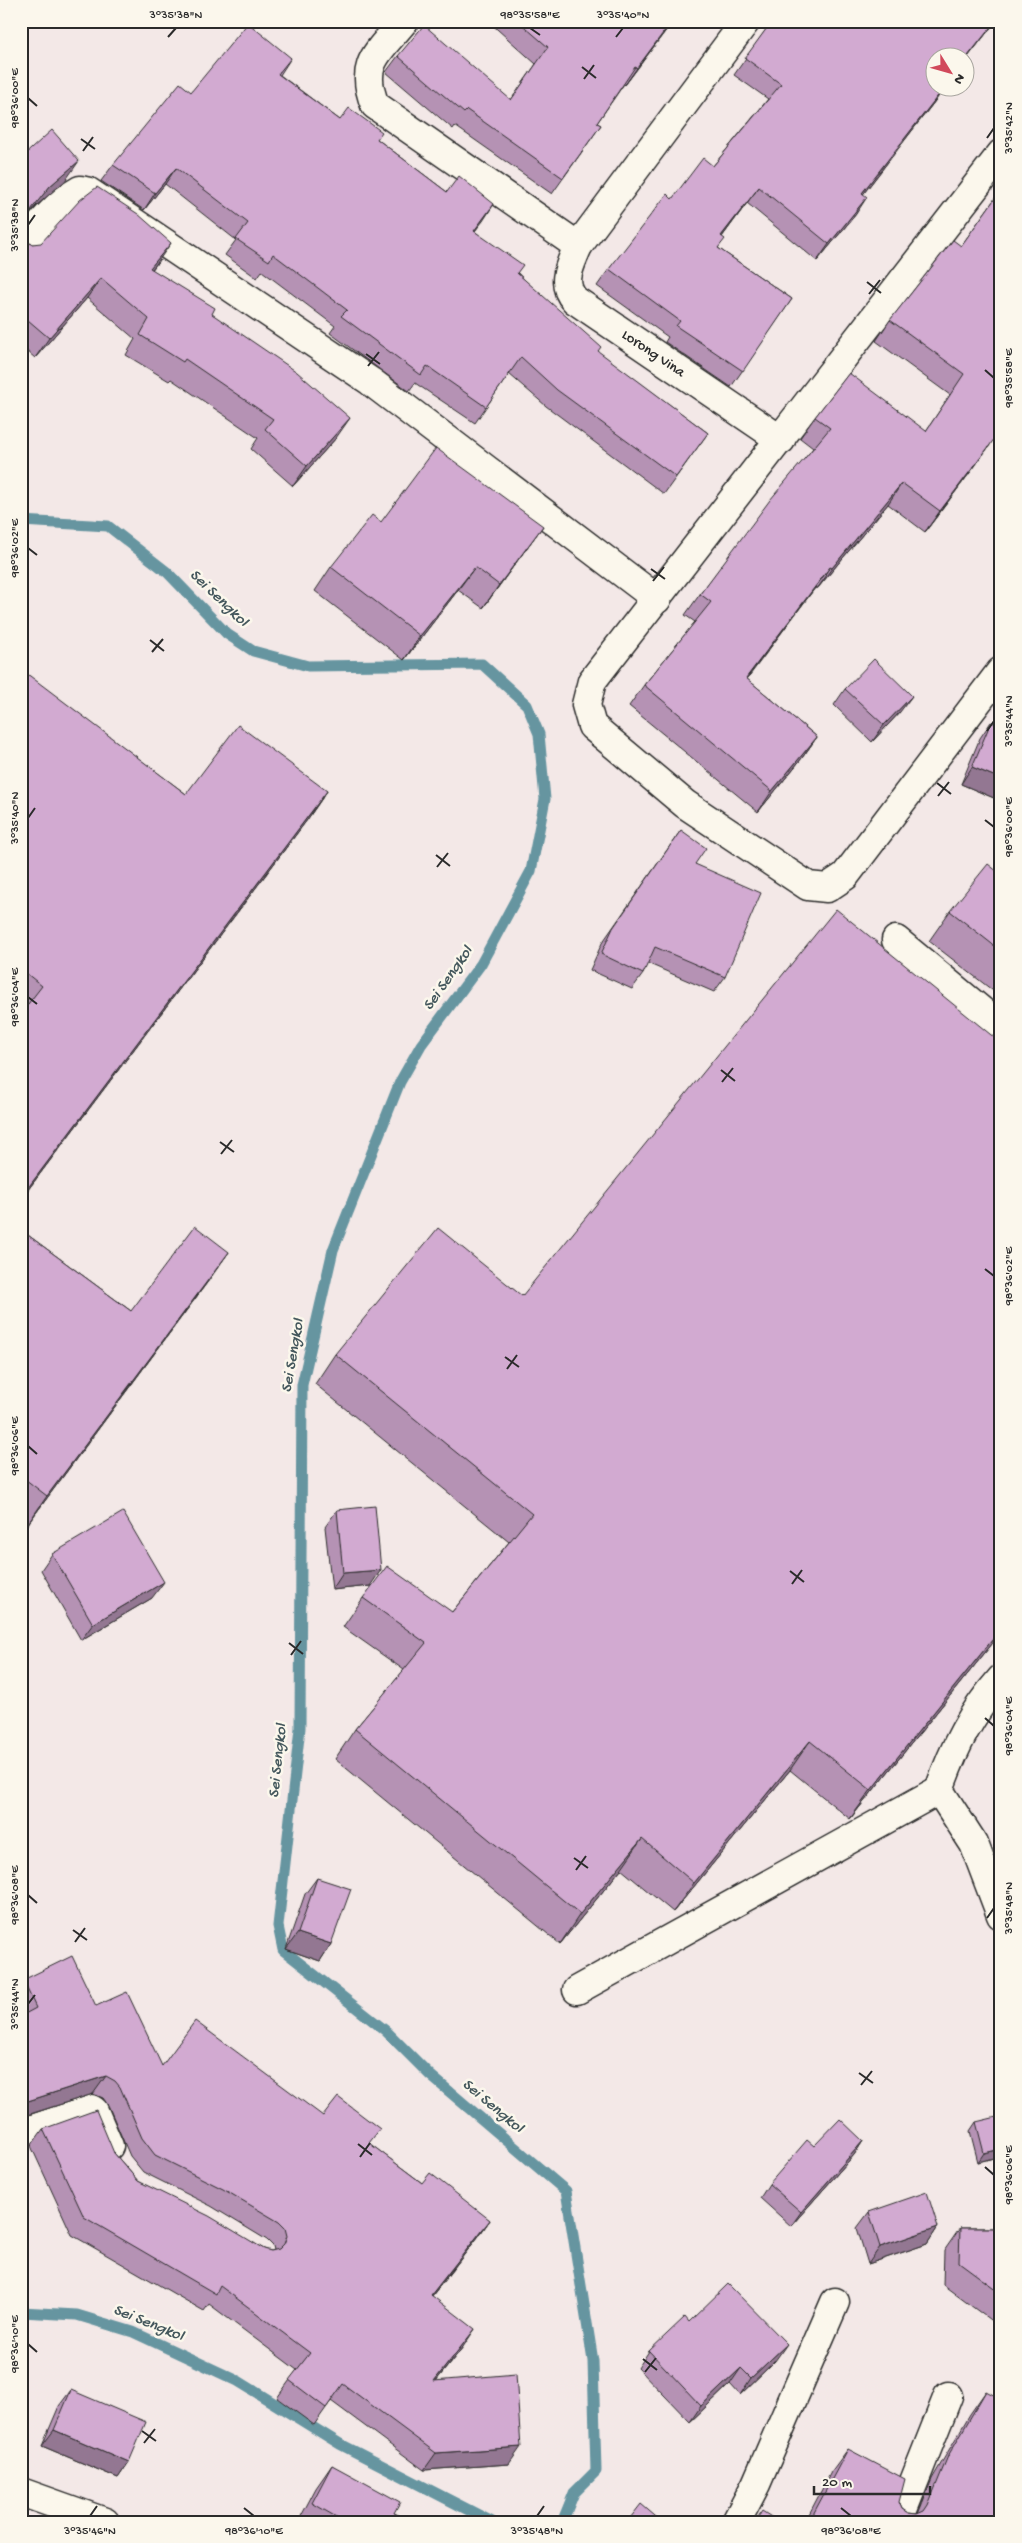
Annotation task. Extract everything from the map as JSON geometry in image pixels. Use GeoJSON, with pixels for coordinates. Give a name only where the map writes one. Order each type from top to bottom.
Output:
{"type":"FeatureCollection","features":[{"type":"Feature","properties":{"kind":"street"},"geometry":{"type":"LineString","coordinates":[[404,21],[370,64],[367,79],[375,104],[578,246]]}},
{"type":"Feature","properties":{"kind":"street","name":"Lorong Vina"},"geometry":{"type":"LineString","coordinates":[[746,21],[578,246],[565,281],[569,294],[575,300],[781,440]]}},
{"type":"Feature","properties":{"kind":"street"},"geometry":{"type":"LineString","coordinates":[[1001,154],[781,440],[592,681],[586,705],[592,726],[685,804],[808,886],[827,888],[845,876],[1001,671]]}},
{"type":"Feature","properties":{"kind":"street"},"geometry":{"type":"LineString","coordinates":[[21,249],[45,218],[72,194],[80,190],[89,192],[370,381],[657,599]]}},
{"type":"Feature","properties":{"kind":"street"},"geometry":{"type":"LineString","coordinates":[[896,940],[1001,1027]]}},
{"type":"Feature","properties":{"kind":"street"},"geometry":{"type":"LineString","coordinates":[[577,1990],[939,1790],[954,1747],[984,1698],[1001,1679]]}},
{"type":"Feature","properties":{"kind":"street"},"geometry":{"type":"LineString","coordinates":[[939,1790],[974,1844],[1001,1915]]}},
{"type":"Feature","properties":{"kind":"street"},"geometry":{"type":"LineString","coordinates":[[21,2133],[91,2109],[94,2111],[116,2164],[122,2171]]}},
{"type":"Feature","properties":{"kind":"street"},"geometry":{"type":"LineString","coordinates":[[736,2522],[756,2484],[835,2302]]}},
{"type":"Feature","properties":{"kind":"street"},"geometry":{"type":"LineString","coordinates":[[898,2522],[948,2396]]}},
{"type":"Feature","properties":{"kind":"street"},"geometry":{"type":"LineString","coordinates":[[21,2492],[105,2522]]}},
{"type":"Feature","properties":{"kind":"building"},"geometry":{"type":"Polygon","coordinates":[[[518,21],[672,21],[637,68],[635,67],[597,123],[601,125],[563,178],[467,110],[464,113],[398,56],[424,25],[511,100],[548,47],[518,21]]]}},
{"type":"Feature","properties":{"kind":"building"},"geometry":{"type":"Polygon","coordinates":[[[772,21],[993,21],[994,23],[974,48],[924,48],[924,98],[936,98],[862,193],[867,197],[829,244],[759,187],[721,236],[725,239],[718,248],[792,299],[743,371],[676,326],[680,321],[609,269],[667,194],[672,199],[703,158],[713,166],[781,84],[745,58],[772,21]]]}},
{"type":"Feature","properties":{"kind":"building"},"geometry":{"type":"Polygon","coordinates":[[[248,23],[291,58],[278,74],[340,120],[349,108],[382,132],[377,139],[447,192],[459,176],[494,204],[474,231],[523,265],[517,273],[601,347],[598,351],[708,433],[676,477],[557,390],[521,357],[486,407],[427,366],[421,375],[341,316],[347,310],[273,254],[269,261],[236,239],[248,223],[176,168],[155,193],[113,165],[180,83],[191,92],[248,23]]]}},
{"type":"Feature","properties":{"kind":"building"},"geometry":{"type":"Polygon","coordinates":[[[52,130],[79,161],[50,186],[21,223],[21,158],[52,130]]]}},
{"type":"Feature","properties":{"kind":"building"},"geometry":{"type":"Polygon","coordinates":[[[97,187],[138,214],[171,243],[150,268],[215,308],[212,314],[297,372],[350,418],[307,466],[265,429],[273,419],[185,359],[183,362],[140,335],[149,319],[101,278],[49,338],[21,314],[21,236],[25,241],[32,244],[41,243],[80,200],[97,187]]]}},
{"type":"Feature","properties":{"kind":"building"},"geometry":{"type":"Polygon","coordinates":[[[1001,190],[1001,429],[940,511],[902,483],[832,568],[830,567],[746,678],[817,737],[772,791],[644,685],[711,602],[700,594],[770,500],[830,428],[815,417],[849,373],[926,431],[964,374],[890,320],[953,240],[961,246],[1001,190]]]}},
{"type":"Feature","properties":{"kind":"building"},"geometry":{"type":"Polygon","coordinates":[[[436,448],[543,526],[499,585],[475,567],[420,636],[331,567],[372,515],[381,522],[436,448]]]}},
{"type":"Feature","properties":{"kind":"building"},"geometry":{"type":"Polygon","coordinates":[[[874,659],[912,696],[884,725],[845,689],[874,659]]]}},
{"type":"Feature","properties":{"kind":"building"},"geometry":{"type":"Polygon","coordinates":[[[22,670],[186,794],[238,725],[327,791],[21,1197],[21,1013],[42,986],[21,969],[22,670]]]}},
{"type":"Feature","properties":{"kind":"building"},"geometry":{"type":"Polygon","coordinates":[[[991,722],[1001,726],[1001,779],[972,767],[991,722]]]}},
{"type":"Feature","properties":{"kind":"building"},"geometry":{"type":"Polygon","coordinates":[[[681,830],[706,848],[695,864],[761,893],[725,977],[655,947],[643,974],[601,954],[613,928],[681,830]]]}},
{"type":"Feature","properties":{"kind":"building"},"geometry":{"type":"Polygon","coordinates":[[[988,864],[998,872],[1001,868],[1001,951],[950,911],[988,864]]]}},
{"type":"Feature","properties":{"kind":"building"},"geometry":{"type":"Polygon","coordinates":[[[836,909],[1001,1043],[1001,1629],[871,1790],[810,1741],[694,1883],[642,1839],[580,1914],[355,1729],[426,1643],[363,1598],[387,1566],[452,1612],[532,1514],[335,1354],[438,1228],[522,1296],[836,909]]]}},
{"type":"Feature","properties":{"kind":"building"},"geometry":{"type":"Polygon","coordinates":[[[195,1226],[229,1252],[47,1496],[21,1476],[21,1230],[131,1311],[195,1226]]]}},
{"type":"Feature","properties":{"kind":"building"},"geometry":{"type":"Polygon","coordinates":[[[375,1506],[381,1570],[343,1573],[337,1510],[375,1506]]]}},
{"type":"Feature","properties":{"kind":"building"},"geometry":{"type":"Polygon","coordinates":[[[123,1512],[164,1582],[93,1624],[52,1554],[123,1512]]]}},
{"type":"Feature","properties":{"kind":"building"},"geometry":{"type":"Polygon","coordinates":[[[317,1878],[351,1889],[331,1944],[298,1933],[317,1878]]]}},
{"type":"Feature","properties":{"kind":"building"},"geometry":{"type":"Polygon","coordinates":[[[72,1956],[96,2006],[127,1992],[162,2066],[195,2021],[323,2116],[338,2097],[380,2129],[369,2143],[422,2183],[430,2173],[490,2220],[431,2295],[475,2329],[434,2381],[516,2374],[521,2447],[436,2453],[343,2384],[326,2408],[289,2380],[310,2353],[220,2286],[216,2294],[84,2217],[43,2129],[96,2110],[114,2153],[138,2181],[209,2216],[264,2249],[271,2251],[279,2249],[284,2244],[287,2236],[285,2228],[279,2222],[223,2189],[155,2155],[142,2138],[120,2087],[115,2081],[106,2076],[28,2101],[21,2106],[21,2016],[36,2008],[23,1980],[72,1956]]]}},
{"type":"Feature","properties":{"kind":"building"},"geometry":{"type":"Polygon","coordinates":[[[1001,2116],[1001,2149],[984,2153],[976,2122],[1001,2116]]]}},
{"type":"Feature","properties":{"kind":"building"},"geometry":{"type":"Polygon","coordinates":[[[840,2119],[863,2141],[801,2212],[769,2184],[807,2140],[814,2146],[840,2119]]]}},
{"type":"Feature","properties":{"kind":"building"},"geometry":{"type":"Polygon","coordinates":[[[927,2192],[938,2227],[880,2247],[869,2212],[927,2192]]]}},
{"type":"Feature","properties":{"kind":"building"},"geometry":{"type":"Polygon","coordinates":[[[960,2228],[1001,2228],[1001,2293],[959,2262],[960,2228]]]}},
{"type":"Feature","properties":{"kind":"building"},"geometry":{"type":"Polygon","coordinates":[[[728,2284],[787,2344],[751,2378],[741,2368],[701,2406],[649,2351],[685,2317],[689,2322],[728,2284]]]}},
{"type":"Feature","properties":{"kind":"building"},"geometry":{"type":"Polygon","coordinates":[[[71,2390],[146,2422],[129,2462],[54,2430],[71,2390]]]}},
{"type":"Feature","properties":{"kind":"building"},"geometry":{"type":"Polygon","coordinates":[[[986,2391],[1001,2399],[1001,2522],[809,2522],[848,2449],[905,2479],[899,2502],[902,2509],[908,2513],[917,2514],[924,2511],[948,2456],[986,2391]]]}},
{"type":"Feature","properties":{"kind":"building"},"geometry":{"type":"Polygon","coordinates":[[[332,2465],[400,2502],[394,2513],[413,2522],[345,2522],[312,2503],[332,2465]]]}},
{"type":"Feature","properties":{"kind":"building"},"geometry":{"type":"Polygon","coordinates":[[[641,2504],[662,2522],[627,2522],[641,2504]]]}},
{"type":"Feature","properties":{"kind":"building"},"geometry":{"type":"Polygon","coordinates":[[[762,2511],[779,2522],[755,2522],[762,2511]]]}},
{"type":"Feature","properties":{"kind":"waterway","name":"Sei Sengkol"},"geometry":{"type":"LineString","coordinates":[[21,28],[25,21]]}},
{"type":"Feature","properties":{"kind":"waterway","name":"Sei Sengkol"},"geometry":{"type":"LineString","coordinates":[[21,521],[108,526],[167,572],[227,634],[253,651],[308,666],[482,664],[527,705],[539,734],[545,799],[531,871],[481,964],[421,1045],[400,1082],[333,1250],[302,1385],[300,1728],[278,1926],[283,1950],[386,2031],[430,2075],[566,2191],[593,2361],[596,2471],[574,2493],[563,2520],[559,2522]]}},
{"type":"Feature","properties":{"kind":"waterway","name":"Sei Sengkol"},"geometry":{"type":"LineString","coordinates":[[21,2312],[77,2315],[133,2332],[238,2381],[340,2444],[492,2522]]}}]}
